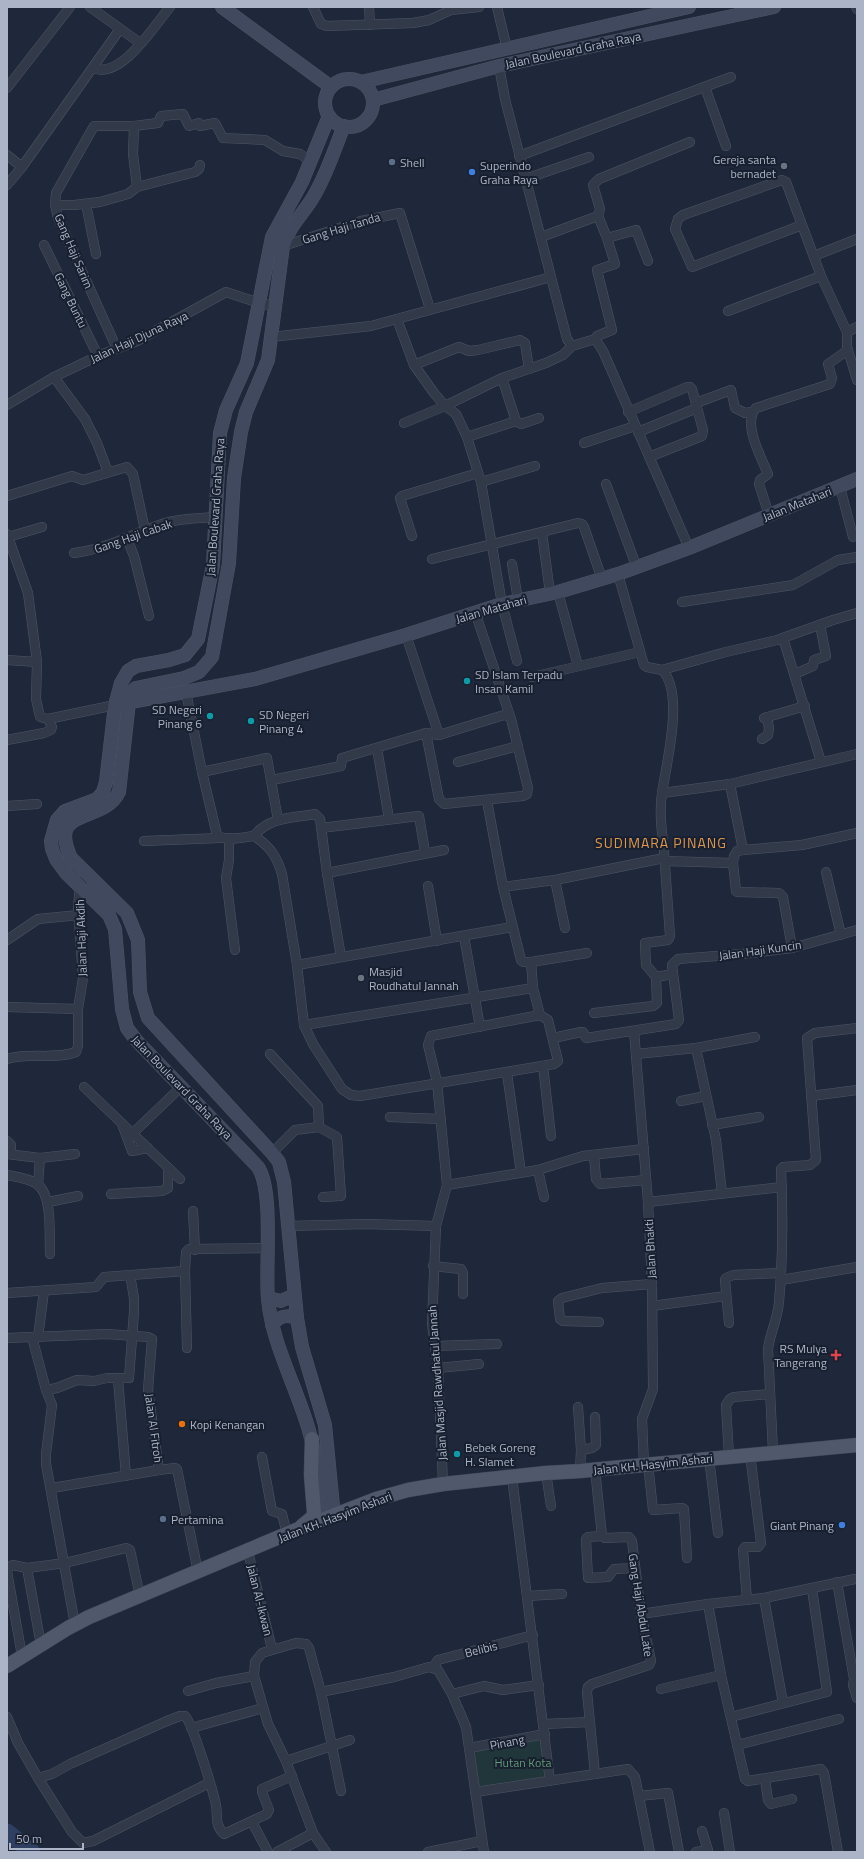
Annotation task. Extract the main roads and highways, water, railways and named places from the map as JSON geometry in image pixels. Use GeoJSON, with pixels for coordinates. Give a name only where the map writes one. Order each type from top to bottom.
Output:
{"type":"FeatureCollection","features":[{"type":"Feature","properties":{"kind":"main road"},"geometry":{"type":"LineString","coordinates":[[222,7],[331,87]]}},
{"type":"Feature","properties":{"kind":"main road","name":"Jalan Boulevard Graha Raya"},"geometry":{"type":"LineString","coordinates":[[361,82],[507,49],[662,10],[689,7]]}},
{"type":"Feature","properties":{"kind":"main road","name":"Jalan Boulevard Graha Raya"},"geometry":{"type":"LineString","coordinates":[[373,100],[499,66],[774,7]]}},
{"type":"Feature","properties":{"kind":"main road"},"geometry":{"type":"LineString","coordinates":[[342,80],[355,80],[361,82],[369,89],[373,100],[371,112],[363,122],[357,125],[344,126],[329,116],[325,101],[331,87],[342,80]]}},
{"type":"Feature","properties":{"kind":"main road","name":"Jalan Boulevard Graha Raya"},"geometry":{"type":"LineString","coordinates":[[328,1518],[326,1425],[302,1347],[294,1296],[282,1171],[272,1153],[148,1018],[140,992],[138,940],[127,913],[88,873],[71,858],[66,847],[66,829],[71,821],[107,806],[115,799],[119,792],[121,683],[128,671],[136,666],[170,660],[186,655],[198,639],[213,565],[220,433],[226,410],[247,363],[272,237],[289,206],[329,116]]}},
{"type":"Feature","properties":{"kind":"main road","name":"Jalan Boulevard Graha Raya"},"geometry":{"type":"LineString","coordinates":[[328,1518],[312,1439],[272,1325],[268,1298],[265,1183],[263,1174],[136,1040],[127,1028],[122,1009],[115,929],[108,915],[66,874],[52,850],[53,830],[57,820],[65,811],[97,799],[103,792],[121,703],[136,688],[184,678],[199,672],[212,658],[229,563],[234,478],[241,432],[246,412],[268,360],[283,246],[288,233],[320,184],[344,126]]}},
{"type":"Feature","properties":{"kind":"main road"},"geometry":{"type":"LineString","coordinates":[[289,206],[301,213]]}},
{"type":"Feature","properties":{"kind":"main road","name":"Jalan Matahari"},"geometry":{"type":"LineString","coordinates":[[121,703],[255,679],[406,635],[502,604],[602,579],[689,548],[857,479]]}},
{"type":"Feature","properties":{"kind":"main road"},"geometry":{"type":"LineString","coordinates":[[180,1087],[197,1071]]}},
{"type":"Feature","properties":{"kind":"main road"},"geometry":{"type":"LineString","coordinates":[[268,1298],[281,1302],[294,1296]]}},
{"type":"Feature","properties":{"kind":"main road"},"geometry":{"type":"LineString","coordinates":[[272,1325],[276,1320],[283,1316],[297,1318]]}},
{"type":"Feature","properties":{"kind":"main road"},"geometry":{"type":"LineString","coordinates":[[292,1532],[308,1521],[314,1512],[311,1475],[312,1439]]}},
{"type":"Feature","properties":{"kind":"main road","name":"Jalan KH. Hasyim Ashari"},"geometry":{"type":"LineString","coordinates":[[7,1666],[75,1624],[248,1552],[292,1532],[376,1499],[408,1490],[443,1484],[546,1473],[595,1470],[729,1456],[857,1445]]}},
{"type":"Feature","properties":{"kind":"waterway"},"geometry":{"type":"LineString","coordinates":[[7,1832],[32,1852]]}},
{"type":"Feature","properties":{"kind":"place","name":"Shell"},"geometry":{"type":"Point","coordinates":[392,162]}},
{"type":"Feature","properties":{"kind":"place","name":"Gereja santa bernadet"},"geometry":{"type":"Point","coordinates":[784,166]}},
{"type":"Feature","properties":{"kind":"place","name":"Superindo Graha Raya"},"geometry":{"type":"Point","coordinates":[472,172]}},
{"type":"Feature","properties":{"kind":"place","name":"SD Islam Terpadu Insan Kamil"},"geometry":{"type":"Point","coordinates":[467,681]}},
{"type":"Feature","properties":{"kind":"place","name":"SD Negeri Pinang 6"},"geometry":{"type":"Point","coordinates":[210,716]}},
{"type":"Feature","properties":{"kind":"place","name":"SD Negeri Pinang 4"},"geometry":{"type":"Point","coordinates":[251,721]}},
{"type":"Feature","properties":{"kind":"place","name":"Masjid Roudhatul Jannah"},"geometry":{"type":"Point","coordinates":[361,978]}},
{"type":"Feature","properties":{"kind":"place","name":"RS Mulya Tangerang"},"geometry":{"type":"Point","coordinates":[836,1355]}},
{"type":"Feature","properties":{"kind":"place","name":"Kopi Kenangan"},"geometry":{"type":"Point","coordinates":[182,1424]}},
{"type":"Feature","properties":{"kind":"place","name":"Bebek Goreng H. Slamet"},"geometry":{"type":"Point","coordinates":[457,1454]}},
{"type":"Feature","properties":{"kind":"place","name":"Pertamina"},"geometry":{"type":"Point","coordinates":[163,1519]}},
{"type":"Feature","properties":{"kind":"place","name":"Giant Pinang"},"geometry":{"type":"Point","coordinates":[842,1525]}},
{"type":"Feature","properties":{"kind":"district","name":"SUDIMARA PINANG"},"geometry":{"type":"Point","coordinates":[661,842]}},
{"type":"Feature","properties":{"kind":"park label","name":"Hutan Kota"},"geometry":{"type":"Point","coordinates":[523,1762]}}]}
